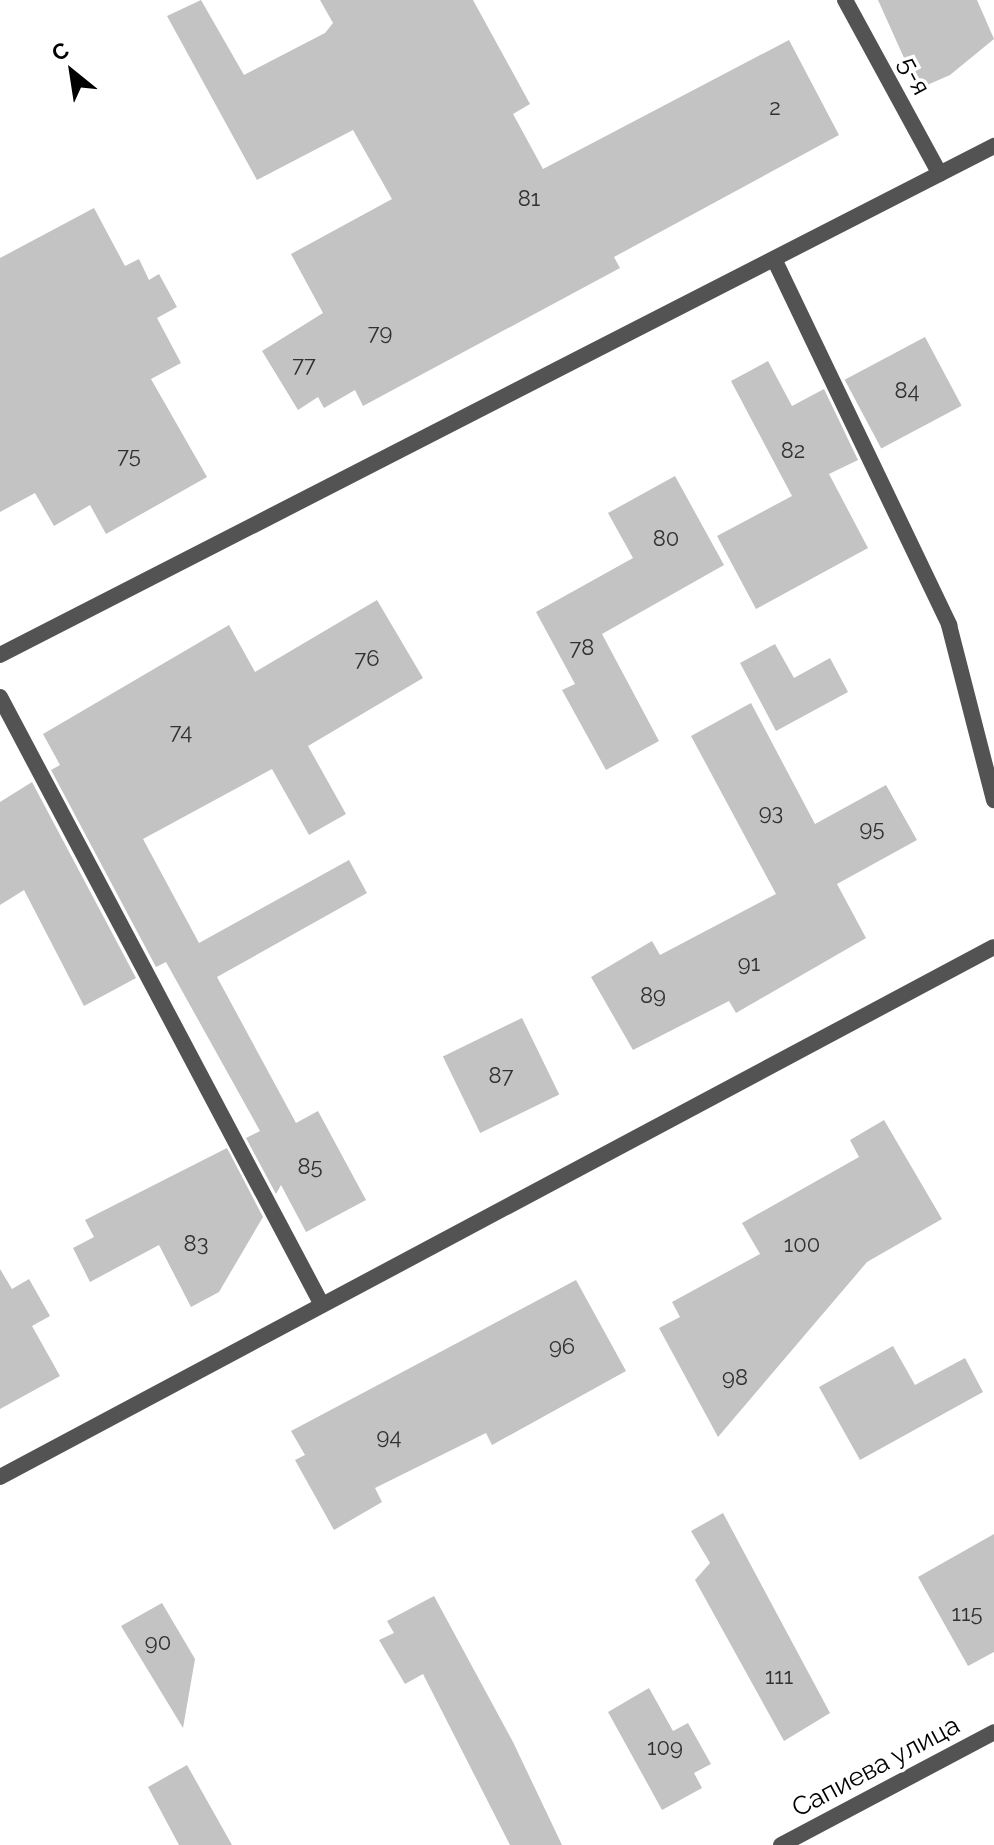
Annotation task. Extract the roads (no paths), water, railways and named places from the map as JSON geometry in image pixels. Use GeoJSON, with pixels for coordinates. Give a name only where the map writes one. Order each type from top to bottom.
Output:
{"type":"FeatureCollection","features":[{"type":"Feature","properties":{"kind":"street","name":"5-я"},"geometry":{"type":"LineString","coordinates":[[845,0],[940,174]]}},
{"type":"Feature","properties":{"kind":"street"},"geometry":{"type":"LineString","coordinates":[[0,655],[994,146]]}},
{"type":"Feature","properties":{"kind":"street"},"geometry":{"type":"LineString","coordinates":[[774,259],[949,625],[994,800]]}},
{"type":"Feature","properties":{"kind":"street"},"geometry":{"type":"LineString","coordinates":[[0,697],[321,1303]]}},
{"type":"Feature","properties":{"kind":"street"},"geometry":{"type":"LineString","coordinates":[[0,1477],[321,1303],[994,947]]}},
{"type":"Feature","properties":{"kind":"street","name":"Сапиева улица"},"geometry":{"type":"LineString","coordinates":[[781,1845],[994,1732]]}}]}
